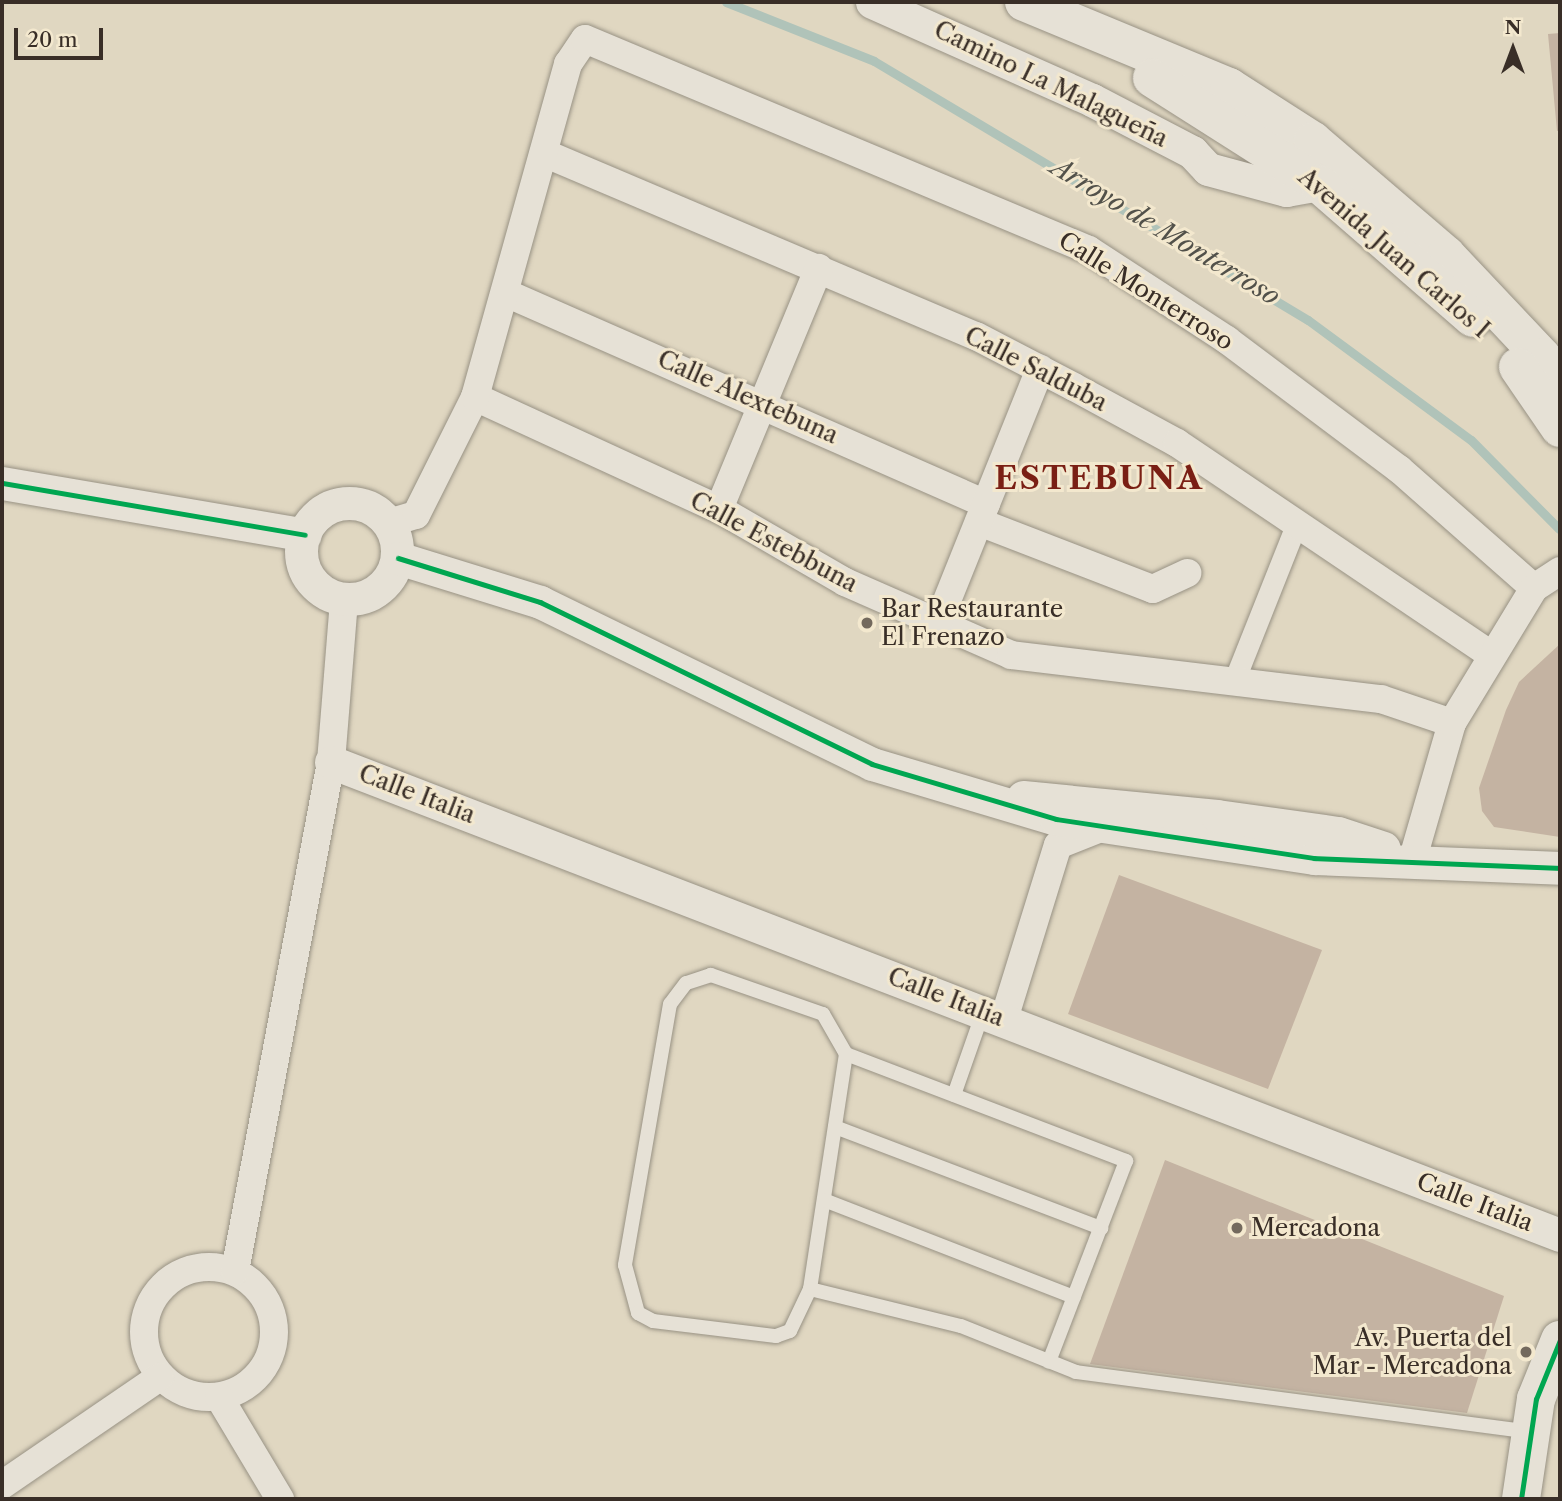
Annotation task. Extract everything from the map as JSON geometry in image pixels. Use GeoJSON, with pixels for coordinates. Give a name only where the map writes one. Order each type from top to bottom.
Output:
{"type":"FeatureCollection","features":[{"type":"Feature","properties":{"kind":"main road","name":"Avenida Juan Carlos I"},"geometry":{"type":"LineString","coordinates":[[1035,4],[1098,36],[1229,87],[1313,141],[1395,208],[1542,357],[1560,386]]}},
{"type":"Feature","properties":{"kind":"main road","name":"Avenida Juan Carlos I"},"geometry":{"type":"LineString","coordinates":[[1098,36],[1146,74],[1319,184],[1493,337],[1560,428]]}},
{"type":"Feature","properties":{"kind":"main road"},"geometry":{"type":"LineString","coordinates":[[1521,1499],[1536,1399],[1560,1340]]}},
{"type":"Feature","properties":{"kind":"street","name":"Camino La Malagueña"},"geometry":{"type":"LineString","coordinates":[[872,2],[987,48],[1192,152],[1208,169],[1248,184],[1286,190],[1319,184]]}},
{"type":"Feature","properties":{"kind":"street","name":"Calle Monterroso"},"geometry":{"type":"LineString","coordinates":[[544,153],[568,64],[585,39],[1089,250],[1227,340],[1399,469],[1534,588]]}},
{"type":"Feature","properties":{"kind":"street"},"geometry":{"type":"LineString","coordinates":[[1192,152],[1225,149],[1246,136],[1272,132],[1354,195],[1395,208]]}},
{"type":"Feature","properties":{"kind":"street"},"geometry":{"type":"LineString","coordinates":[[389,523],[416,515],[475,397],[508,294],[544,153]]}},
{"type":"Feature","properties":{"kind":"street","name":"Calle Salduba"},"geometry":{"type":"LineString","coordinates":[[544,153],[819,268],[1040,369],[1177,443],[1294,528],[1490,655]]}},
{"type":"Feature","properties":{"kind":"street"},"geometry":{"type":"LineString","coordinates":[[719,509],[819,268]]}},
{"type":"Feature","properties":{"kind":"street","name":"Calle Alextebuna"},"geometry":{"type":"LineString","coordinates":[[508,294],[764,402],[982,513],[1153,589],[1187,573]]}},
{"type":"Feature","properties":{"kind":"street"},"geometry":{"type":"LineString","coordinates":[[938,623],[1040,369]]}},
{"type":"Feature","properties":{"kind":"street","name":"Calle Estebbuna"},"geometry":{"type":"LineString","coordinates":[[475,397],[719,509],[845,582],[1011,655],[1381,699],[1452,723]]}},
{"type":"Feature","properties":{"kind":"street"},"geometry":{"type":"LineString","coordinates":[[2,483],[304,534]]}},
{"type":"Feature","properties":{"kind":"street"},"geometry":{"type":"LineString","coordinates":[[358,503],[389,523],[397,558],[379,589],[344,599],[312,582],[303,565],[304,534],[320,512],[338,504],[358,503]]}},
{"type":"Feature","properties":{"kind":"street"},"geometry":{"type":"LineString","coordinates":[[1234,681],[1294,528]]}},
{"type":"Feature","properties":{"kind":"street"},"geometry":{"type":"LineString","coordinates":[[397,558],[540,602],[872,764],[987,798],[1101,828],[1314,858],[1413,858],[1560,868]]}},
{"type":"Feature","properties":{"kind":"street"},"geometry":{"type":"LineString","coordinates":[[1413,858],[1452,723],[1490,655],[1534,588],[1560,571]]}},
{"type":"Feature","properties":{"kind":"street"},"geometry":{"type":"LineString","coordinates":[[234,1271],[331,762],[344,599]]}},
{"type":"Feature","properties":{"kind":"street","name":"Calle Italia"},"geometry":{"type":"LineString","coordinates":[[331,762],[1560,1235]]}},
{"type":"Feature","properties":{"kind":"street"},"geometry":{"type":"LineString","coordinates":[[987,798],[1059,796],[1338,833],[1413,858]]}},
{"type":"Feature","properties":{"kind":"street"},"geometry":{"type":"LineString","coordinates":[[994,1015],[1058,845],[1101,828],[1112,816],[1197,828],[1217,816]]}},
{"type":"Feature","properties":{"kind":"street"},"geometry":{"type":"LineString","coordinates":[[184,1270],[234,1271],[266,1299],[274,1340],[256,1378],[219,1397],[187,1394],[160,1377],[142,1330],[162,1284],[184,1270]]}},
{"type":"Feature","properties":{"kind":"street"},"geometry":{"type":"LineString","coordinates":[[2,1485],[160,1377]]}},
{"type":"Feature","properties":{"kind":"street"},"geometry":{"type":"LineString","coordinates":[[219,1397],[280,1499]]}},
{"type":"Feature","properties":{"kind":"lane"},"geometry":{"type":"LineString","coordinates":[[711,975],[823,1014],[846,1054],[810,1289],[798,1320],[776,1336],[680,1324],[638,1313],[625,1265],[670,1004],[686,983],[711,975]]}},
{"type":"Feature","properties":{"kind":"lane"},"geometry":{"type":"LineString","coordinates":[[954,1095],[994,1015]]}},
{"type":"Feature","properties":{"kind":"lane"},"geometry":{"type":"LineString","coordinates":[[846,1054],[1126,1161],[1049,1362]]}},
{"type":"Feature","properties":{"kind":"lane"},"geometry":{"type":"LineString","coordinates":[[835,1127],[1101,1228]]}},
{"type":"Feature","properties":{"kind":"lane"},"geometry":{"type":"LineString","coordinates":[[824,1200],[1074,1297]]}},
{"type":"Feature","properties":{"kind":"lane"},"geometry":{"type":"LineString","coordinates":[[810,1289],[961,1326],[1076,1372],[1531,1432]]}},
{"type":"Feature","properties":{"kind":"building"},"geometry":{"type":"Polygon","coordinates":[[[1560,33],[1560,130],[1557,131],[1548,34],[1560,33]]]}},
{"type":"Feature","properties":{"kind":"building"},"geometry":{"type":"Polygon","coordinates":[[[1560,644],[1560,837],[1494,827],[1482,811],[1479,788],[1506,710],[1519,682],[1560,644]]]}},
{"type":"Feature","properties":{"kind":"building"},"geometry":{"type":"Polygon","coordinates":[[[1119,875],[1322,950],[1268,1089],[1068,1014],[1119,875]]]}},
{"type":"Feature","properties":{"kind":"building","name":"Mercadona"},"geometry":{"type":"Polygon","coordinates":[[[1165,1160],[1504,1296],[1467,1413],[1090,1364],[1165,1160]]]}},
{"type":"Feature","properties":{"kind":"waterway","name":"Arroyo de Monterroso"},"geometry":{"type":"LineString","coordinates":[[726,2],[874,61],[1308,320],[1471,440],[1559,529]]}},
{"type":"Feature","properties":{"kind":"transit line"},"geometry":{"type":"LineString","coordinates":[[2,483],[305,535]]}},
{"type":"Feature","properties":{"kind":"transit line"},"geometry":{"type":"LineString","coordinates":[[398,558],[540,602],[872,764],[1056,819],[1314,858],[1560,868]]}},
{"type":"Feature","properties":{"kind":"transit line"},"geometry":{"type":"LineString","coordinates":[[1521,1499],[1536,1399],[1560,1340]]}},
{"type":"Feature","properties":{"kind":"place","name":"Bar Restaurante El Frenazo"},"geometry":{"type":"Point","coordinates":[867,623]}},
{"type":"Feature","properties":{"kind":"place","name":"Mercadona"},"geometry":{"type":"Point","coordinates":[1237,1228]}},
{"type":"Feature","properties":{"kind":"place","name":"Av. Puerta del Mar - Mercadona"},"geometry":{"type":"Point","coordinates":[1526,1352]}},
{"type":"Feature","properties":{"kind":"district","name":"ESTEBUNA"},"geometry":{"type":"Point","coordinates":[1099,478]}}]}
